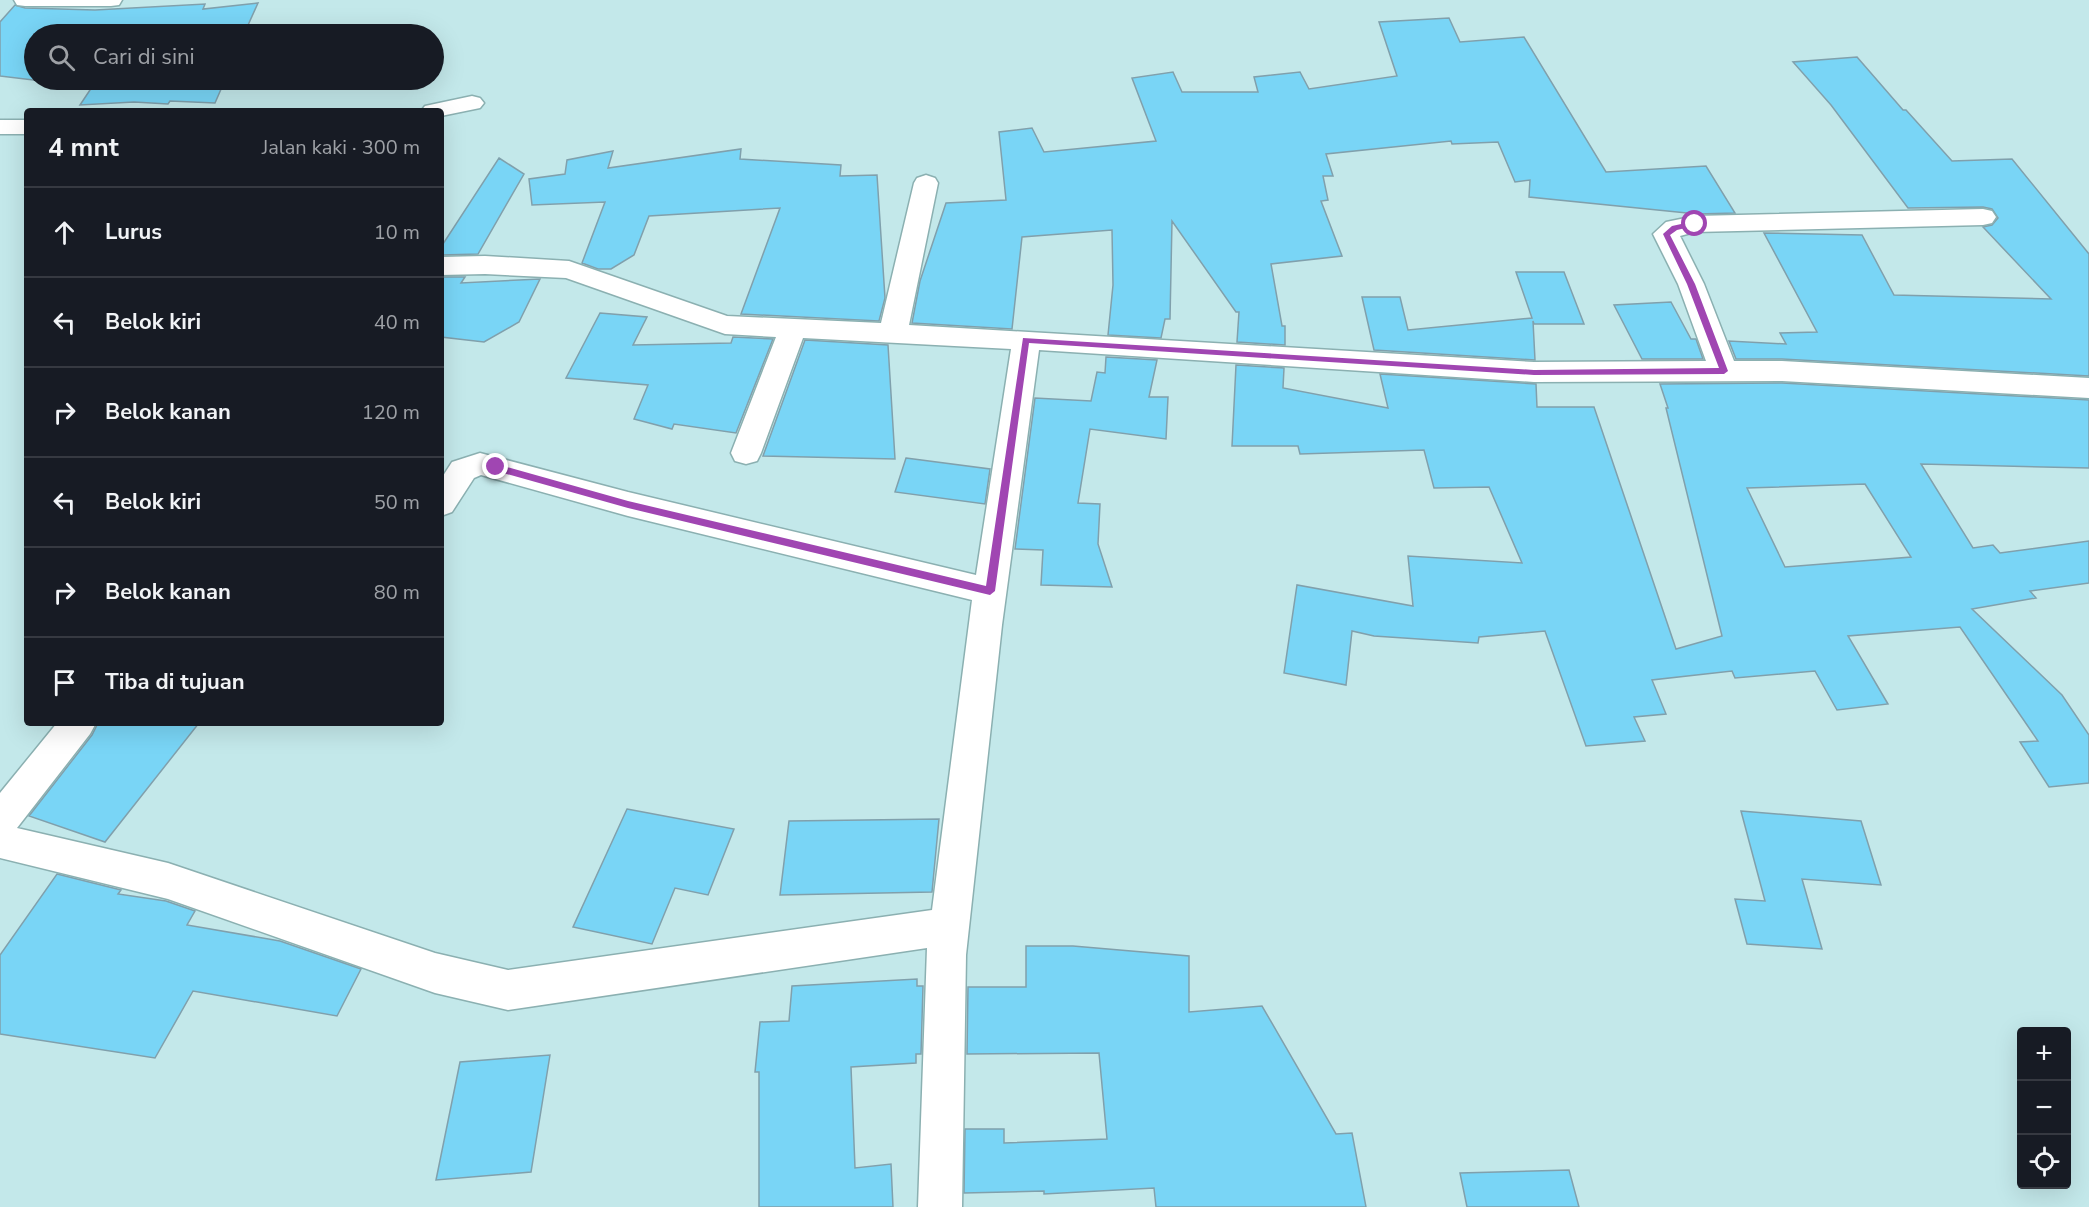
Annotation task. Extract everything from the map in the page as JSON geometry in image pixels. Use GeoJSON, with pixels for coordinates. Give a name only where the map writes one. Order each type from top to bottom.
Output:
{"type":"FeatureCollection","features":[{"type":"Feature","properties":{"kind":"street"},"geometry":{"type":"LineString","coordinates":[[26,0],[111,0]]}},
{"type":"Feature","properties":{"kind":"street"},"geometry":{"type":"LineString","coordinates":[[444,109],[472,103]]}},
{"type":"Feature","properties":{"kind":"street"},"geometry":{"type":"LineString","coordinates":[[0,127],[24,127]]}},
{"type":"Feature","properties":{"kind":"street"},"geometry":{"type":"LineString","coordinates":[[893,333],[926,183]]}},
{"type":"Feature","properties":{"kind":"street"},"geometry":{"type":"LineString","coordinates":[[1724,371],[1691,284],[1666,234],[1675,228],[1695,224],[1983,217]]}},
{"type":"Feature","properties":{"kind":"street"},"geometry":{"type":"LineString","coordinates":[[444,266],[485,265],[569,270],[725,325],[1026,340],[1534,372],[1782,371],[2089,387]]}},
{"type":"Feature","properties":{"kind":"street"},"geometry":{"type":"LineString","coordinates":[[746,453],[793,328]]}},
{"type":"Feature","properties":{"kind":"street"},"geometry":{"type":"LineString","coordinates":[[940,1207],[946,955],[990,591],[1026,340]]}},
{"type":"Feature","properties":{"kind":"street"},"geometry":{"type":"LineString","coordinates":[[444,500],[464,470],[480,464],[628,504],[990,591]]}},
{"type":"Feature","properties":{"kind":"street"},"geometry":{"type":"LineString","coordinates":[[0,821],[76,726]]}},
{"type":"Feature","properties":{"kind":"street"},"geometry":{"type":"LineString","coordinates":[[0,841],[168,881],[435,973],[508,990],[949,926]]}},
{"type":"Feature","properties":{"kind":"building"},"geometry":{"type":"Polygon","coordinates":[[[258,3],[249,24],[24,24],[24,79],[0,76],[0,22],[15,5],[25,8],[95,10],[205,4],[203,9],[258,3]]]}},
{"type":"Feature","properties":{"kind":"building"},"geometry":{"type":"Polygon","coordinates":[[[1449,18],[1460,42],[1524,37],[1606,172],[1706,166],[1735,213],[1697,214],[1529,197],[1530,180],[1515,182],[1498,142],[1452,144],[1451,141],[1326,154],[1333,176],[1323,176],[1328,200],[1321,201],[1342,256],[1271,264],[1282,326],[1285,326],[1285,345],[1237,342],[1239,312],[1236,312],[1172,221],[1170,319],[1165,319],[1161,338],[1108,335],[1113,285],[1112,230],[1022,237],[1012,329],[912,323],[920,281],[946,203],[1006,200],[999,132],[1032,128],[1044,152],[1156,141],[1132,78],[1173,72],[1182,92],[1258,92],[1254,77],[1300,72],[1309,89],[1397,76],[1379,22],[1449,18]]]}},
{"type":"Feature","properties":{"kind":"building"},"geometry":{"type":"Polygon","coordinates":[[[1857,57],[1952,161],[2012,159],[2089,254],[2089,376],[1782,359],[1736,359],[1729,341],[1786,344],[1780,333],[1817,332],[1764,233],[1862,235],[1894,295],[2051,299],[1983,227],[1992,225],[1998,218],[1992,209],[1983,207],[1908,208],[1831,105],[1793,62],[1857,57]]]}},
{"type":"Feature","properties":{"kind":"building"},"geometry":{"type":"Polygon","coordinates":[[[90,90],[221,90],[215,103],[170,101],[168,104],[134,102],[80,105],[90,90]]]}},
{"type":"Feature","properties":{"kind":"building"},"geometry":{"type":"Polygon","coordinates":[[[741,149],[740,159],[841,165],[840,176],[877,175],[885,298],[879,321],[741,314],[780,208],[649,216],[634,255],[611,269],[598,269],[582,263],[605,202],[532,205],[529,179],[565,174],[567,160],[613,151],[608,168],[741,149]]]}},
{"type":"Feature","properties":{"kind":"building"},"geometry":{"type":"Polygon","coordinates":[[[499,158],[524,174],[478,254],[444,255],[444,242],[499,158]]]}},
{"type":"Feature","properties":{"kind":"building"},"geometry":{"type":"Polygon","coordinates":[[[1516,272],[1564,272],[1584,324],[1534,324],[1533,321],[1535,360],[1374,350],[1362,297],[1400,297],[1408,330],[1532,318],[1516,272]]]}},
{"type":"Feature","properties":{"kind":"building"},"geometry":{"type":"Polygon","coordinates":[[[444,277],[465,277],[461,283],[540,279],[519,322],[484,342],[444,337],[444,277]]]}},
{"type":"Feature","properties":{"kind":"building"},"geometry":{"type":"Polygon","coordinates":[[[1671,302],[1691,339],[1696,339],[1703,359],[1642,359],[1614,305],[1671,302]]]}},
{"type":"Feature","properties":{"kind":"building"},"geometry":{"type":"Polygon","coordinates":[[[600,313],[647,317],[633,345],[731,343],[733,337],[773,339],[736,433],[674,424],[672,429],[634,419],[648,385],[566,378],[600,313]]]}},
{"type":"Feature","properties":{"kind":"building"},"geometry":{"type":"Polygon","coordinates":[[[805,340],[888,345],[895,459],[763,456],[805,340]]]}},
{"type":"Feature","properties":{"kind":"building"},"geometry":{"type":"Polygon","coordinates":[[[1106,357],[1157,360],[1149,397],[1168,397],[1166,439],[1090,429],[1078,503],[1100,504],[1098,544],[1112,587],[1041,585],[1043,550],[1015,549],[1035,398],[1091,401],[1097,372],[1105,373],[1106,357]]]}},
{"type":"Feature","properties":{"kind":"building"},"geometry":{"type":"Polygon","coordinates":[[[1236,365],[1284,368],[1283,388],[1388,408],[1380,374],[1536,384],[1537,407],[1594,407],[1676,649],[1722,636],[1666,408],[1668,408],[1660,384],[1782,383],[2089,400],[2089,468],[1921,464],[1973,548],[1993,545],[2000,553],[2089,541],[2089,583],[2030,591],[2036,598],[1972,609],[2062,695],[2089,735],[2089,783],[2049,787],[2020,742],[2038,741],[1960,627],[1848,636],[1888,704],[1837,710],[1815,671],[1735,678],[1732,671],[1652,680],[1666,714],[1634,717],[1645,741],[1586,746],[1545,631],[1479,637],[1478,643],[1374,636],[1352,631],[1346,685],[1284,673],[1297,585],[1413,606],[1408,556],[1522,563],[1489,487],[1434,488],[1424,450],[1300,454],[1298,446],[1232,446],[1236,365]],[[1865,484],[1747,488],[1785,567],[1911,557],[1865,484]]]}},
{"type":"Feature","properties":{"kind":"building"},"geometry":{"type":"Polygon","coordinates":[[[906,458],[990,469],[985,504],[895,492],[906,458]]]}},
{"type":"Feature","properties":{"kind":"building"},"geometry":{"type":"Polygon","coordinates":[[[96,726],[197,726],[105,842],[29,816],[92,735],[96,726]]]}},
{"type":"Feature","properties":{"kind":"building"},"geometry":{"type":"Polygon","coordinates":[[[627,809],[734,829],[708,895],[675,888],[652,944],[573,927],[627,809]]]}},
{"type":"Feature","properties":{"kind":"building"},"geometry":{"type":"Polygon","coordinates":[[[1741,811],[1861,821],[1881,885],[1802,879],[1822,949],[1747,944],[1735,899],[1765,901],[1741,811]]]}},
{"type":"Feature","properties":{"kind":"building"},"geometry":{"type":"Polygon","coordinates":[[[939,819],[932,892],[780,895],[789,821],[939,819]]]}},
{"type":"Feature","properties":{"kind":"building"},"geometry":{"type":"Polygon","coordinates":[[[57,874],[121,890],[118,894],[166,901],[195,911],[187,925],[280,941],[361,969],[337,1016],[193,991],[155,1058],[0,1034],[0,955],[57,874]]]}},
{"type":"Feature","properties":{"kind":"building"},"geometry":{"type":"Polygon","coordinates":[[[1026,946],[1073,946],[1189,956],[1189,1012],[1262,1006],[1336,1134],[1352,1133],[1366,1207],[1156,1207],[1154,1188],[1044,1194],[1044,1191],[964,1193],[965,1129],[1004,1129],[1004,1143],[1107,1139],[1099,1053],[967,1054],[968,987],[1026,987],[1026,946]]]}},
{"type":"Feature","properties":{"kind":"building"},"geometry":{"type":"Polygon","coordinates":[[[917,979],[917,986],[923,986],[921,1054],[916,1054],[916,1063],[851,1067],[855,1168],[891,1164],[893,1207],[759,1207],[759,1072],[755,1072],[760,1022],[789,1021],[792,986],[917,979]]]}},
{"type":"Feature","properties":{"kind":"building"},"geometry":{"type":"Polygon","coordinates":[[[550,1055],[531,1172],[436,1180],[460,1062],[550,1055]]]}},
{"type":"Feature","properties":{"kind":"building"},"geometry":{"type":"Polygon","coordinates":[[[1569,1170],[1579,1207],[1467,1207],[1460,1173],[1569,1170]]]}},
{"type":"Feature","properties":{"kind":"route"},"geometry":{"type":"LineString","coordinates":[[496,467],[628,504],[990,591],[1026,340],[1534,372],[1724,371],[1691,284],[1666,234],[1675,228],[1695,224]]}}]}
